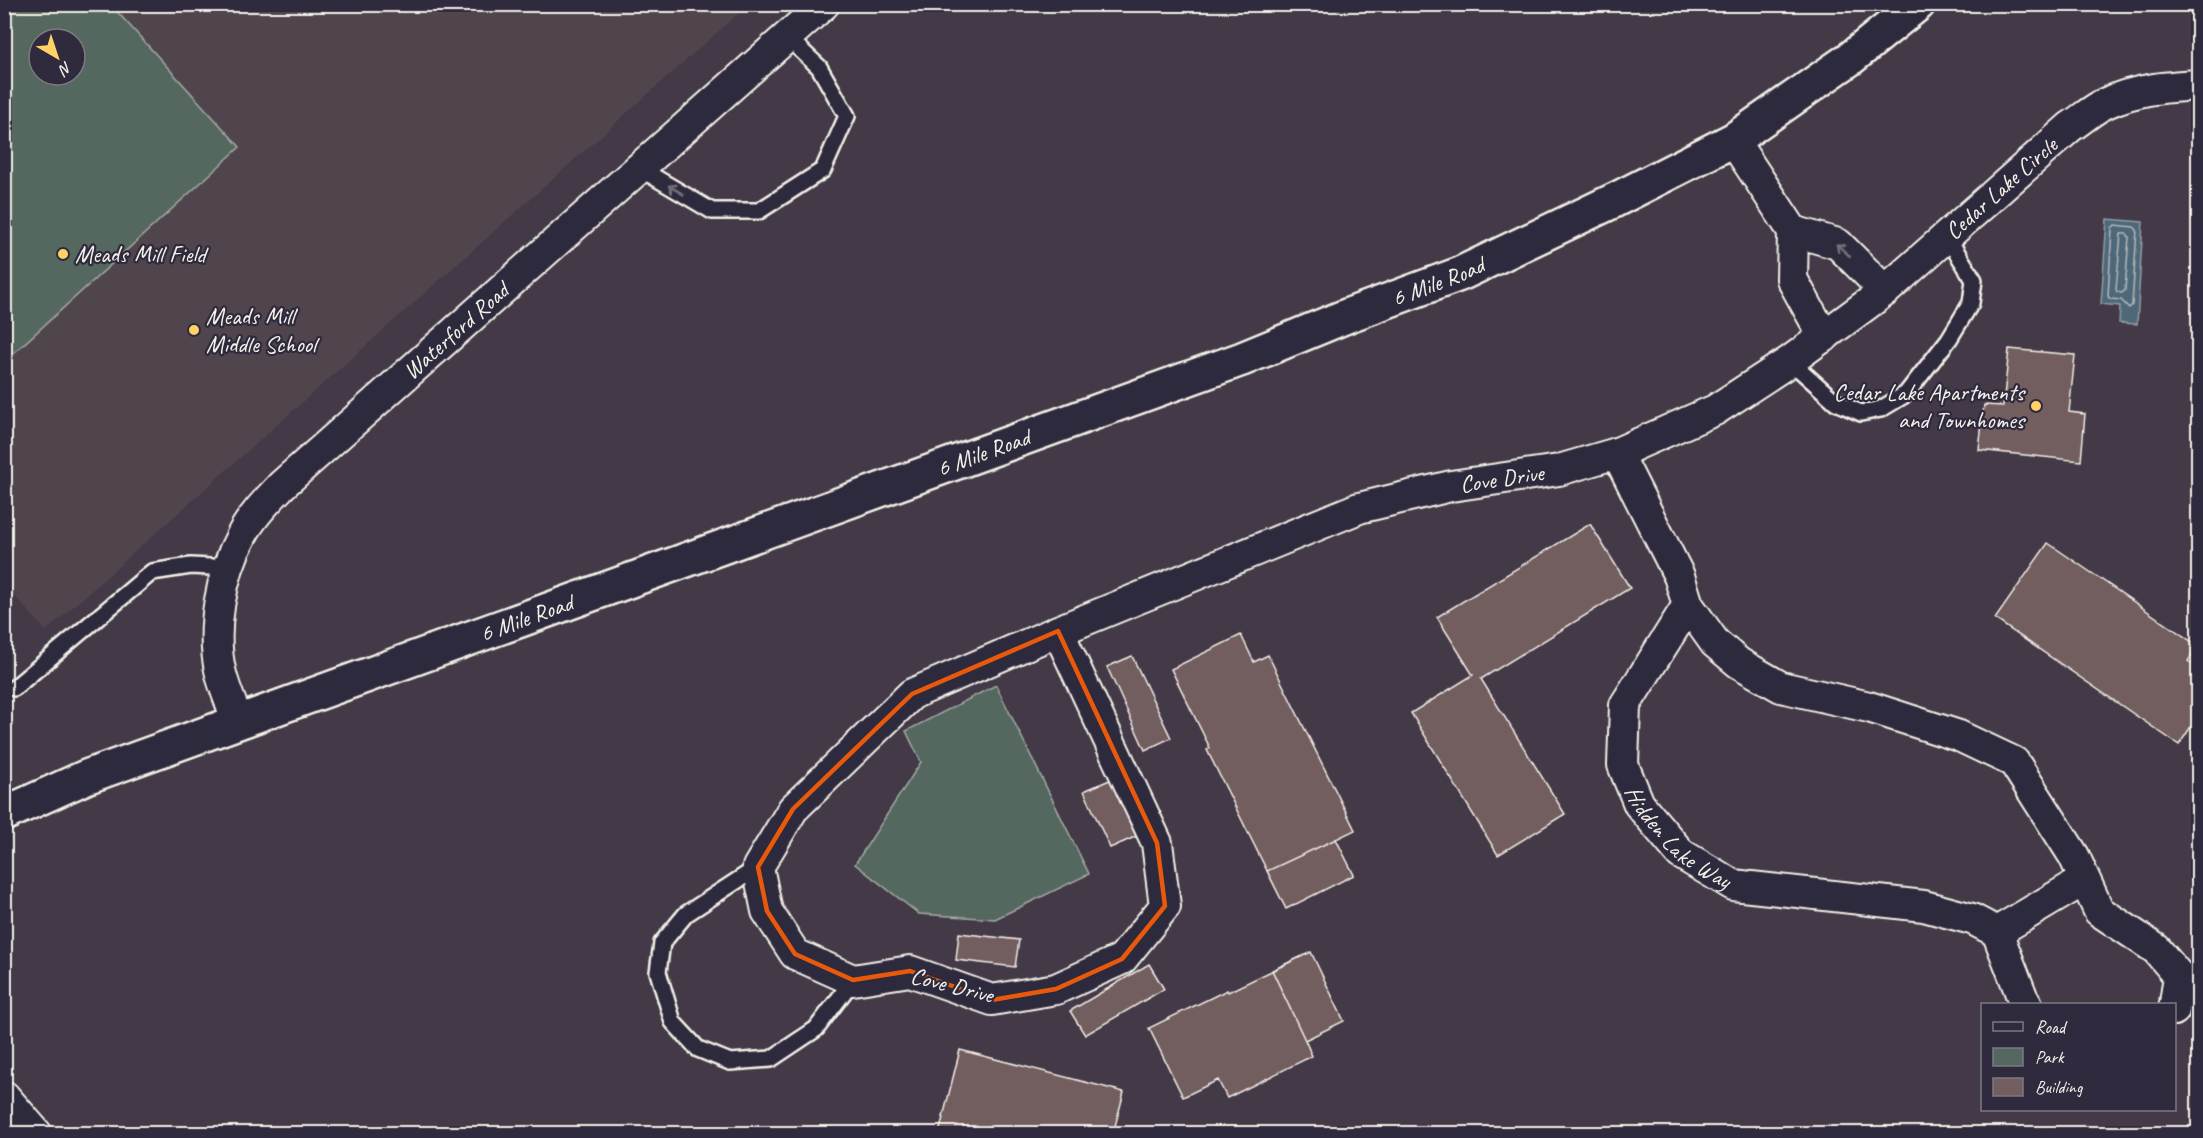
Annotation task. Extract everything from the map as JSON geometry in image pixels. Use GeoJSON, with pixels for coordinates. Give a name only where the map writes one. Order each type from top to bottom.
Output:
{"type":"FeatureCollection","features":[{"type":"Feature","properties":{"kind":"street","name":"Waterford Road"},"geometry":{"type":"LineString","coordinates":[[238,722],[220,673],[217,617],[221,589],[241,536],[256,513],[282,485],[824,4]]}},
{"type":"Feature","properties":{"kind":"street","name":"6 Mile Road"},"geometry":{"type":"LineString","coordinates":[[4,814],[86,777],[1242,359],[1349,315],[1460,274],[1615,200],[1733,140],[1851,58],[1918,4]]}},
{"type":"Feature","properties":{"kind":"street","name":"Cedar Lake Circle"},"geometry":{"type":"LineString","coordinates":[[1824,337],[1885,291],[2070,127],[2104,104],[2150,88],[2199,85]]}},
{"type":"Feature","properties":{"kind":"street"},"geometry":{"type":"LineString","coordinates":[[1733,140],[1793,231],[1792,279],[1824,337]]}},
{"type":"Feature","properties":{"kind":"street"},"geometry":{"type":"LineString","coordinates":[[1793,231],[1838,244],[1885,291]]}},
{"type":"Feature","properties":{"kind":"street","name":"Cove Drive"},"geometry":{"type":"LineString","coordinates":[[758,867],[793,809],[912,694],[1058,631],[1359,508],[1451,486],[1559,470],[1617,453],[1715,411],[1824,337]]}},
{"type":"Feature","properties":{"kind":"street"},"geometry":{"type":"LineString","coordinates":[[1617,453],[1679,576],[1688,605],[1715,643],[1739,663],[1781,687],[1869,707],[1959,736],[2014,762],[2074,856],[2099,911],[2156,949],[2179,976],[2176,1003]]}},
{"type":"Feature","properties":{"kind":"street","name":"Hidden Lake Way"},"geometry":{"type":"LineString","coordinates":[[1688,605],[1624,705],[1623,765],[1639,804],[1681,854],[1733,885],[1924,906],[1972,919],[1997,932]]}},
{"type":"Feature","properties":{"kind":"street","name":"Cove Drive"},"geometry":{"type":"LineString","coordinates":[[853,980],[910,971],[992,1000],[1056,989],[1122,959],[1165,906],[1157,843],[1058,631]]}},
{"type":"Feature","properties":{"kind":"street"},"geometry":{"type":"LineString","coordinates":[[758,867],[767,912],[795,954],[853,980]]}},
{"type":"Feature","properties":{"kind":"street"},"geometry":{"type":"LineString","coordinates":[[2026,1003],[1997,932],[2084,880]]}},
{"type":"Feature","properties":{"kind":"street"},"geometry":{"type":"LineString","coordinates":[[5,1097],[37,1134]]}},
{"type":"Feature","properties":{"kind":"lane"},"geometry":{"type":"LineString","coordinates":[[639,168],[712,211],[759,211],[823,170],[848,116],[819,67],[787,37]]}},
{"type":"Feature","properties":{"kind":"lane"},"geometry":{"type":"LineString","coordinates":[[1790,361],[1836,402],[1861,413],[1881,410],[1906,394],[1949,339],[1971,303],[1974,280],[1947,237]]}},
{"type":"Feature","properties":{"kind":"lane"},"geometry":{"type":"LineString","coordinates":[[14,688],[152,572],[191,566],[229,568]]}},
{"type":"Feature","properties":{"kind":"lane"},"geometry":{"type":"LineString","coordinates":[[758,867],[686,914],[662,943],[658,972],[673,1022],[698,1049],[730,1062],[771,1059],[816,1029],[853,980]]}},
{"type":"Feature","properties":{"kind":"highlighted area"},"geometry":{"type":"Polygon","coordinates":[[[1058,631],[1157,843],[1165,906],[1122,959],[1056,989],[992,1000],[910,971],[853,980],[795,954],[767,911],[758,867],[793,809],[912,694],[1058,631]]]}},
{"type":"Feature","properties":{"kind":"shaded area","name":"Meads Mill Middle School"},"geometry":{"type":"Polygon","coordinates":[[[4,5],[748,5],[46,631],[5,585],[4,5]]]}},
{"type":"Feature","properties":{"kind":"green space","name":"Meads Mill Field"},"geometry":{"type":"Polygon","coordinates":[[[5,4],[111,5],[240,147],[5,361],[5,4]]]}},
{"type":"Feature","properties":{"kind":"green space"},"geometry":{"type":"Polygon","coordinates":[[[996,685],[1089,874],[995,919],[919,914],[855,864],[921,762],[906,731],[996,685]]]}},
{"type":"Feature","properties":{"kind":"water"},"geometry":{"type":"Polygon","coordinates":[[[2107,219],[2143,222],[2137,324],[2119,323],[2120,306],[2101,304],[2107,219]]]}},
{"type":"Feature","properties":{"kind":"building","name":"Cedar Lake Apartments and Townhomes"},"geometry":{"type":"Polygon","coordinates":[[[2009,349],[2075,355],[2069,412],[2085,414],[2081,461],[1979,450],[1984,405],[2003,406],[2009,349]]]}},
{"type":"Feature","properties":{"kind":"building"},"geometry":{"type":"Polygon","coordinates":[[[1590,524],[1630,588],[1481,679],[1565,814],[1498,855],[1411,713],[1473,675],[1437,617],[1590,524]]]}},
{"type":"Feature","properties":{"kind":"building"},"geometry":{"type":"Polygon","coordinates":[[[2048,543],[2198,646],[2188,661],[2198,668],[2198,716],[2179,745],[1995,619],[2048,543]]]}},
{"type":"Feature","properties":{"kind":"building"},"geometry":{"type":"Polygon","coordinates":[[[1241,635],[1254,662],[1268,655],[1355,830],[1336,839],[1354,875],[1286,909],[1207,750],[1210,748],[1171,669],[1241,635]]]}},
{"type":"Feature","properties":{"kind":"building"},"geometry":{"type":"Polygon","coordinates":[[[1132,656],[1171,738],[1145,750],[1107,667],[1132,656]]]}},
{"type":"Feature","properties":{"kind":"building"},"geometry":{"type":"Polygon","coordinates":[[[1112,779],[1137,836],[1110,848],[1084,791],[1112,779]]]}},
{"type":"Feature","properties":{"kind":"building"},"geometry":{"type":"Polygon","coordinates":[[[1336,839],[1354,875],[1286,909],[1267,871],[1336,839]]]}},
{"type":"Feature","properties":{"kind":"building"},"geometry":{"type":"Polygon","coordinates":[[[959,933],[1019,940],[1015,967],[956,960],[959,933]]]}},
{"type":"Feature","properties":{"kind":"building"},"geometry":{"type":"Polygon","coordinates":[[[1311,952],[1344,1021],[1305,1040],[1312,1056],[1227,1098],[1218,1080],[1183,1097],[1149,1028],[1311,952]]]}},
{"type":"Feature","properties":{"kind":"building"},"geometry":{"type":"Polygon","coordinates":[[[1311,952],[1344,1021],[1305,1040],[1272,970],[1311,952]]]}},
{"type":"Feature","properties":{"kind":"building"},"geometry":{"type":"Polygon","coordinates":[[[1149,964],[1164,989],[1085,1035],[1070,1011],[1149,964]]]}},
{"type":"Feature","properties":{"kind":"building"},"geometry":{"type":"Polygon","coordinates":[[[960,1050],[1124,1092],[1113,1134],[939,1133],[960,1050]]]}},
{"type":"Feature","properties":{"kind":"place","name":"Meads Mill Field"},"geometry":{"type":"Point","coordinates":[63,254]}},
{"type":"Feature","properties":{"kind":"place","name":"Meads Mill Middle School"},"geometry":{"type":"Point","coordinates":[194,330]}},
{"type":"Feature","properties":{"kind":"place","name":"Cedar Lake Apartments and Townhomes"},"geometry":{"type":"Point","coordinates":[2036,406]}}]}
